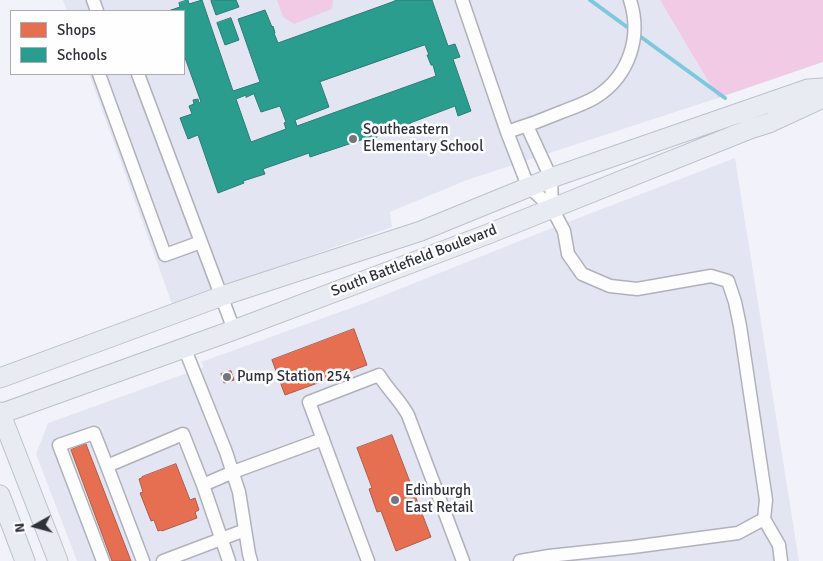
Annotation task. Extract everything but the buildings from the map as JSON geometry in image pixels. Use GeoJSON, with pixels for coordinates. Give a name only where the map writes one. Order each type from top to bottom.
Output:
{"type":"FeatureCollection","features":[{"type":"Feature","properties":{"kind":"highway","name":"South Battlefield Boulevard"},"geometry":{"type":"LineString","coordinates":[[0,378],[222,296],[422,231],[528,186],[808,89],[823,88]]}},
{"type":"Feature","properties":{"kind":"highway","name":"South Battlefield Boulevard"},"geometry":{"type":"LineString","coordinates":[[0,413],[234,330],[488,234],[769,123],[823,98]]}},
{"type":"Feature","properties":{"kind":"highway"},"geometry":{"type":"LineString","coordinates":[[0,413],[58,561]]}},
{"type":"Feature","properties":{"kind":"highway"},"geometry":{"type":"LineString","coordinates":[[0,495],[25,561]]}},
{"type":"Feature","properties":{"kind":"lane"},"geometry":{"type":"LineString","coordinates":[[462,0],[507,132],[528,186],[552,208],[564,231],[568,254],[582,274],[610,286],[636,289],[711,276],[728,281],[735,302],[743,345],[766,500],[764,519],[779,545],[781,561]]}},
{"type":"Feature","properties":{"kind":"lane"},"geometry":{"type":"LineString","coordinates":[[507,132],[573,108],[595,98],[611,86],[631,54],[634,37],[634,18],[630,0]]}},
{"type":"Feature","properties":{"kind":"lane"},"geometry":{"type":"LineString","coordinates":[[99,75],[165,255],[201,242]]}},
{"type":"Feature","properties":{"kind":"lane"},"geometry":{"type":"LineString","coordinates":[[138,75],[234,330]]}},
{"type":"Feature","properties":{"kind":"lane"},"geometry":{"type":"LineString","coordinates":[[527,126],[551,178],[552,208]]}},
{"type":"Feature","properties":{"kind":"lane"},"geometry":{"type":"LineString","coordinates":[[184,347],[226,452],[239,492],[248,554],[251,561]]}},
{"type":"Feature","properties":{"kind":"lane"},"geometry":{"type":"LineString","coordinates":[[368,561],[309,402],[379,375],[386,386],[403,404],[408,415],[463,561]]}},
{"type":"Feature","properties":{"kind":"lane"},"geometry":{"type":"LineString","coordinates":[[103,561],[59,446],[94,433],[143,561]]}},
{"type":"Feature","properties":{"kind":"lane"},"geometry":{"type":"LineString","coordinates":[[107,466],[183,434],[229,561]]}},
{"type":"Feature","properties":{"kind":"lane"},"geometry":{"type":"LineString","coordinates":[[203,485],[232,472],[323,439]]}},
{"type":"Feature","properties":{"kind":"lane"},"geometry":{"type":"LineString","coordinates":[[520,561],[549,556],[604,556],[738,533],[764,519]]}},
{"type":"Feature","properties":{"kind":"lane"},"geometry":{"type":"LineString","coordinates":[[163,561],[245,530]]}},
{"type":"Feature","properties":{"kind":"shaded area","name":"Southeastern Elementary School"},"geometry":{"type":"Polygon","coordinates":[[[63,0],[660,0],[718,98],[467,180],[390,212],[392,227],[172,304],[89,75],[185,75],[185,10],[67,10],[63,0]]]}},
{"type":"Feature","properties":{"kind":"shaded area"},"geometry":{"type":"Polygon","coordinates":[[[277,0],[333,0],[332,9],[294,24],[283,17],[277,0]]]}},
{"type":"Feature","properties":{"kind":"shaded area"},"geometry":{"type":"Polygon","coordinates":[[[660,0],[823,0],[823,62],[718,98],[660,0]]]}},
{"type":"Feature","properties":{"kind":"shaded area"},"geometry":{"type":"Polygon","coordinates":[[[735,158],[799,561],[77,561],[36,454],[48,423],[204,367],[201,362],[362,304],[735,158]]]}},
{"type":"Feature","properties":{"kind":"waterway"},"geometry":{"type":"LineString","coordinates":[[590,0],[627,27]]}},
{"type":"Feature","properties":{"kind":"waterway"},"geometry":{"type":"LineString","coordinates":[[641,37],[725,98]]}},
{"type":"Feature","properties":{"kind":"place","name":"Southeastern Elementary School"},"geometry":{"type":"Point","coordinates":[353,139]}},
{"type":"Feature","properties":{"kind":"place","name":"Pump Station 254"},"geometry":{"type":"Point","coordinates":[227,377]}},
{"type":"Feature","properties":{"kind":"place","name":"Edinburgh East Retail"},"geometry":{"type":"Point","coordinates":[395,500]}}]}
